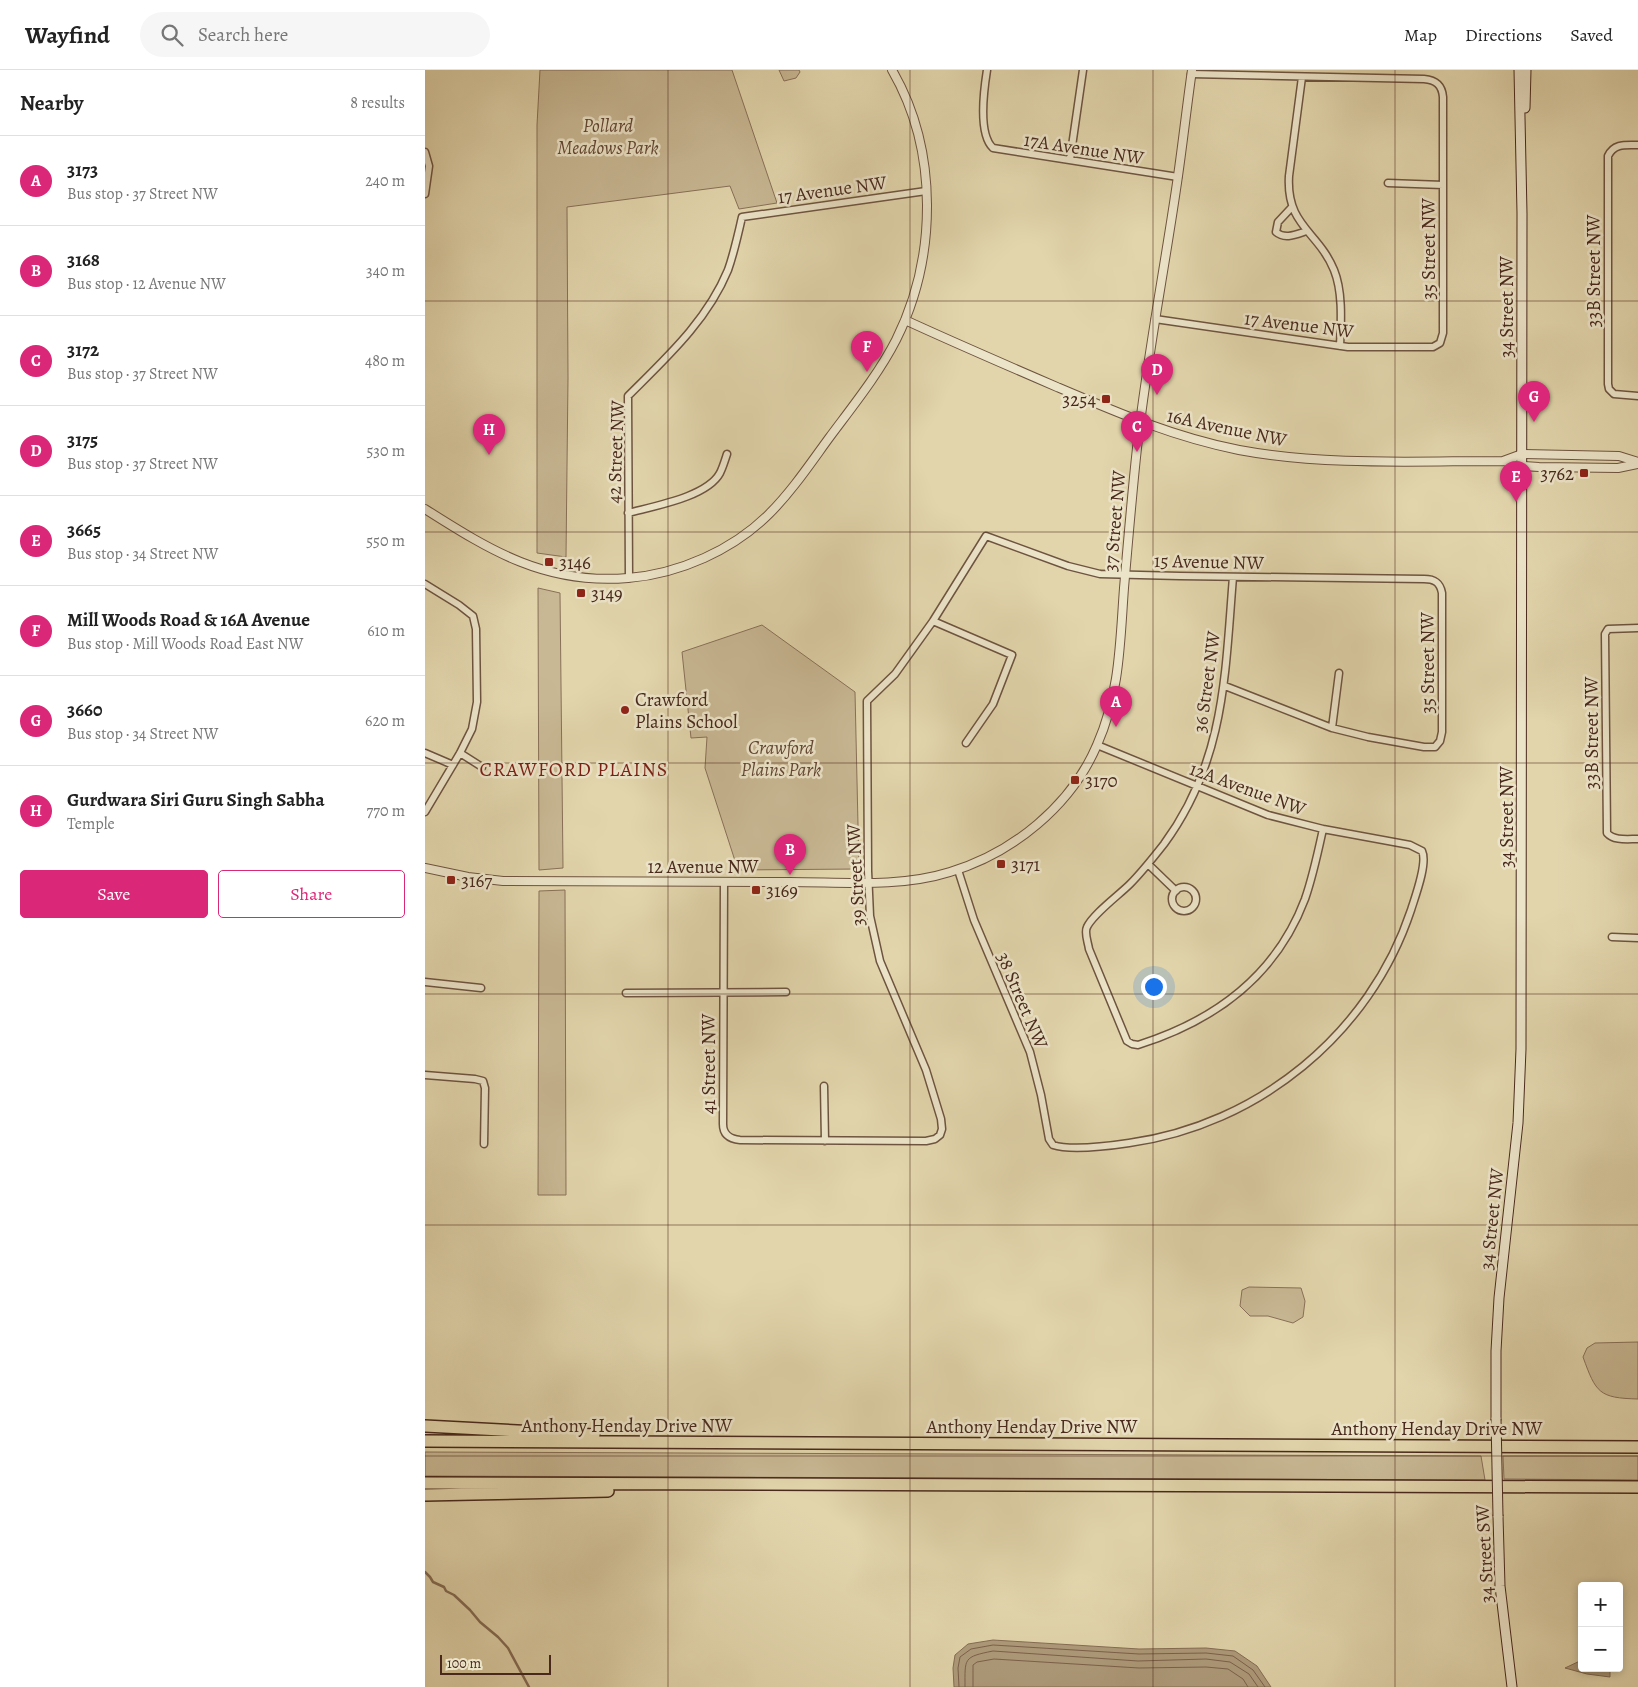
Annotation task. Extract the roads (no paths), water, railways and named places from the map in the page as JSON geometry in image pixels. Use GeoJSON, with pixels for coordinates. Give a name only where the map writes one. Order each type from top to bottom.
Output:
{"type":"FeatureCollection","features":[{"type":"Feature","properties":{"kind":"highway"},"geometry":{"type":"LineString","coordinates":[[425,1426],[775,1443]]}},
{"type":"Feature","properties":{"kind":"highway","name":"Anthony Henday Drive NW"},"geometry":{"type":"LineString","coordinates":[[425,1442],[1638,1447]]}},
{"type":"Feature","properties":{"kind":"highway"},"geometry":{"type":"LineString","coordinates":[[425,1483],[1638,1487]]}},
{"type":"Feature","properties":{"kind":"highway"},"geometry":{"type":"LineString","coordinates":[[425,1495],[630,1491],[664,1484]]}},
{"type":"Feature","properties":{"kind":"main road","name":"34 Street NW"},"geometry":{"type":"LineString","coordinates":[[1496,1419],[1496,1352],[1499,1298],[1518,1123],[1521,1050],[1522,213],[1519,70]]}},
{"type":"Feature","properties":{"kind":"main road","name":"34 Street NW"},"geometry":{"type":"LineString","coordinates":[[1522,213],[1526,70]]}},
{"type":"Feature","properties":{"kind":"main road","name":"34 Street SW"},"geometry":{"type":"LineString","coordinates":[[1496,1419],[1501,1586],[1512,1687]]}},
{"type":"Feature","properties":{"kind":"street"},"geometry":{"type":"LineString","coordinates":[[425,509],[472,538],[505,556],[527,565],[573,576],[599,579],[629,578],[672,569],[705,557],[737,540],[769,514],[792,488],[872,379],[891,349],[905,320],[917,287],[927,222],[924,166],[915,124],[892,70]]}},
{"type":"Feature","properties":{"kind":"street","name":"17A Avenue NW"},"geometry":{"type":"LineString","coordinates":[[987,70],[984,105],[985,132],[988,143],[993,148],[1178,177]]}},
{"type":"Feature","properties":{"kind":"street"},"geometry":{"type":"LineString","coordinates":[[1070,160],[1083,70]]}},
{"type":"Feature","properties":{"kind":"street"},"geometry":{"type":"LineString","coordinates":[[1191,72],[1302,77],[1289,188],[1292,206],[1297,218],[1324,250],[1335,271],[1339,291],[1340,346]]}},
{"type":"Feature","properties":{"kind":"street","name":"37 Street NW"},"geometry":{"type":"LineString","coordinates":[[1052,811],[1073,787],[1097,745],[1109,715],[1116,686],[1140,422],[1178,177],[1191,72]]}},
{"type":"Feature","properties":{"kind":"street","name":"35 Street NW"},"geometry":{"type":"LineString","coordinates":[[1302,77],[1424,79],[1433,80],[1442,90],[1443,333],[1440,343]]}},
{"type":"Feature","properties":{"kind":"street","name":"33B Street NW"},"geometry":{"type":"LineString","coordinates":[[1638,146],[1618,146],[1611,150],[1609,156],[1608,384],[1611,392],[1619,396],[1638,396]]}},
{"type":"Feature","properties":{"kind":"street"},"geometry":{"type":"LineString","coordinates":[[425,152],[429,166],[425,194]]}},
{"type":"Feature","properties":{"kind":"street","name":"35 Street NW"},"geometry":{"type":"LineString","coordinates":[[1388,183],[1443,185]]}},
{"type":"Feature","properties":{"kind":"street","name":"17 Avenue NW"},"geometry":{"type":"LineString","coordinates":[[742,217],[926,191]]}},
{"type":"Feature","properties":{"kind":"street"},"geometry":{"type":"LineString","coordinates":[[1292,206],[1278,222],[1276,232],[1285,236],[1307,231]]}},
{"type":"Feature","properties":{"kind":"street","name":"42 Street NW"},"geometry":{"type":"LineString","coordinates":[[629,578],[628,396],[674,350],[699,320],[727,272],[742,217]]}},
{"type":"Feature","properties":{"kind":"street","name":"17 Avenue NW"},"geometry":{"type":"LineString","coordinates":[[1155,319],[1340,346],[1429,347],[1440,343]]}},
{"type":"Feature","properties":{"kind":"street","name":"16A Avenue NW"},"geometry":{"type":"LineString","coordinates":[[905,320],[1140,422],[1217,445],[1293,458],[1329,460],[1503,461],[1522,466],[1619,468],[1638,463]]}},
{"type":"Feature","properties":{"kind":"street","name":"42 Street NW"},"geometry":{"type":"LineString","coordinates":[[628,513],[689,496],[713,481],[720,473],[727,454]]}},
{"type":"Feature","properties":{"kind":"street","name":"16A Avenue NW"},"geometry":{"type":"LineString","coordinates":[[1503,461],[1522,454],[1619,456],[1638,463]]}},
{"type":"Feature","properties":{"kind":"street","name":"15 Avenue NW"},"geometry":{"type":"LineString","coordinates":[[986,536],[1078,569],[1100,574],[1424,579],[1437,582]]}},
{"type":"Feature","properties":{"kind":"street","name":"39 Street NW"},"geometry":{"type":"LineString","coordinates":[[825,1141],[926,1141],[938,1137],[942,1125],[934,1092],[883,969],[870,916],[867,701],[895,674],[933,621],[986,536]]}},
{"type":"Feature","properties":{"kind":"street","name":"36 Street NW"},"geometry":{"type":"LineString","coordinates":[[1233,577],[1225,686],[1216,732],[1197,786],[1177,824],[1148,864],[1093,918],[1086,928],[1089,949],[1127,1041],[1138,1045],[1199,1020],[1237,994],[1261,970],[1282,942],[1303,905],[1313,874],[1323,829]]}},
{"type":"Feature","properties":{"kind":"street","name":"35 Street NW"},"geometry":{"type":"LineString","coordinates":[[1332,728],[1428,748],[1438,744],[1442,732],[1443,593],[1437,582]]}},
{"type":"Feature","properties":{"kind":"street"},"geometry":{"type":"LineString","coordinates":[[425,584],[469,612],[474,620],[476,629],[476,714],[472,729],[460,754],[425,812]]}},
{"type":"Feature","properties":{"kind":"street"},"geometry":{"type":"LineString","coordinates":[[933,621],[1012,655],[993,704],[966,743]]}},
{"type":"Feature","properties":{"kind":"street","name":"33B Street NW"},"geometry":{"type":"LineString","coordinates":[[1638,628],[1608,629],[1605,634],[1607,833],[1609,836],[1616,838],[1638,839]]}},
{"type":"Feature","properties":{"kind":"street"},"geometry":{"type":"LineString","coordinates":[[1225,686],[1332,728],[1339,673]]}},
{"type":"Feature","properties":{"kind":"street","name":"12A Avenue NW"},"geometry":{"type":"LineString","coordinates":[[1051,1143],[1060,1146],[1107,1146],[1152,1139],[1183,1131],[1225,1115],[1258,1098],[1309,1062],[1351,1018],[1389,961],[1402,933],[1414,899],[1424,858],[1422,851],[1410,845],[1323,829],[1268,814],[1097,745]]}},
{"type":"Feature","properties":{"kind":"street"},"geometry":{"type":"LineString","coordinates":[[425,753],[453,765]]}},
{"type":"Feature","properties":{"kind":"street"},"geometry":{"type":"LineString","coordinates":[[460,754],[482,767]]}},
{"type":"Feature","properties":{"kind":"street","name":"12 Avenue NW"},"geometry":{"type":"LineString","coordinates":[[425,868],[468,877],[503,881],[907,881],[959,870],[981,861],[1005,848],[1052,811]]}},
{"type":"Feature","properties":{"kind":"street"},"geometry":{"type":"LineString","coordinates":[[1148,864],[1176,890]]}},
{"type":"Feature","properties":{"kind":"street","name":"38 Street NW"},"geometry":{"type":"LineString","coordinates":[[959,870],[974,920],[1030,1052],[1041,1095],[1048,1137],[1051,1143]]}},
{"type":"Feature","properties":{"kind":"street","name":"41 Street NW"},"geometry":{"type":"LineString","coordinates":[[723,882],[723,1124],[726,1134],[740,1140],[825,1141]]}},
{"type":"Feature","properties":{"kind":"street"},"geometry":{"type":"LineString","coordinates":[[1612,937],[1638,938]]}},
{"type":"Feature","properties":{"kind":"street"},"geometry":{"type":"LineString","coordinates":[[425,982],[481,988]]}},
{"type":"Feature","properties":{"kind":"street","name":"41 Street NW"},"geometry":{"type":"LineString","coordinates":[[626,993],[786,992]]}},
{"type":"Feature","properties":{"kind":"street"},"geometry":{"type":"LineString","coordinates":[[425,1075],[483,1081],[485,1088],[484,1144]]}},
{"type":"Feature","properties":{"kind":"street"},"geometry":{"type":"LineString","coordinates":[[824,1086],[825,1141]]}},
{"type":"Feature","properties":{"kind":"water"},"geometry":{"type":"Polygon","coordinates":[[[993,1640],[1139,1649],[1206,1648],[1235,1651],[1257,1666],[1271,1687],[954,1687],[953,1668],[955,1655],[968,1644],[993,1640]]]}},
{"type":"Feature","properties":{"kind":"water"},"geometry":{"type":"Polygon","coordinates":[[[1578,1662],[1578,1672],[1565,1668],[1578,1662]]]}},
{"type":"Feature","properties":{"kind":"water"},"geometry":{"type":"Polygon","coordinates":[[[1580,1672],[1610,1672],[1610,1677],[1580,1672]]]}},
{"type":"Feature","properties":{"kind":"waterway"},"geometry":{"type":"LineString","coordinates":[[425,1572],[433,1582],[444,1587],[446,1591],[454,1595],[508,1648],[529,1687]]}},
{"type":"Feature","properties":{"kind":"place","name":"Mill Woods Road & 16A Avenue"},"geometry":{"type":"Point","coordinates":[867,372]}},
{"type":"Feature","properties":{"kind":"place","name":"3175"},"geometry":{"type":"Point","coordinates":[1157,395]}},
{"type":"Feature","properties":{"kind":"place","name":"3254"},"geometry":{"type":"Point","coordinates":[1106,399]}},
{"type":"Feature","properties":{"kind":"place","name":"3660"},"geometry":{"type":"Point","coordinates":[1534,422]}},
{"type":"Feature","properties":{"kind":"place","name":"3172"},"geometry":{"type":"Point","coordinates":[1137,452]}},
{"type":"Feature","properties":{"kind":"place","name":"Gurdwara Siri Guru Singh Sabha"},"geometry":{"type":"Point","coordinates":[489,455]}},
{"type":"Feature","properties":{"kind":"place","name":"3762"},"geometry":{"type":"Point","coordinates":[1584,473]}},
{"type":"Feature","properties":{"kind":"place","name":"3665"},"geometry":{"type":"Point","coordinates":[1516,502]}},
{"type":"Feature","properties":{"kind":"place","name":"3146"},"geometry":{"type":"Point","coordinates":[549,562]}},
{"type":"Feature","properties":{"kind":"place","name":"3149"},"geometry":{"type":"Point","coordinates":[581,593]}},
{"type":"Feature","properties":{"kind":"place","name":"Crawford Plains School"},"geometry":{"type":"Point","coordinates":[625,710]}},
{"type":"Feature","properties":{"kind":"place","name":"3173"},"geometry":{"type":"Point","coordinates":[1116,727]}},
{"type":"Feature","properties":{"kind":"place","name":"3170"},"geometry":{"type":"Point","coordinates":[1075,780]}},
{"type":"Feature","properties":{"kind":"place","name":"3171"},"geometry":{"type":"Point","coordinates":[1001,864]}},
{"type":"Feature","properties":{"kind":"place","name":"3168"},"geometry":{"type":"Point","coordinates":[790,875]}},
{"type":"Feature","properties":{"kind":"place","name":"3167"},"geometry":{"type":"Point","coordinates":[451,880]}},
{"type":"Feature","properties":{"kind":"place","name":"3169"},"geometry":{"type":"Point","coordinates":[756,890]}},
{"type":"Feature","properties":{"kind":"district","name":"CRAWFORD PLAINS"},"geometry":{"type":"Point","coordinates":[574,769]}},
{"type":"Feature","properties":{"kind":"park label","name":"Pollard Meadows Park"},"geometry":{"type":"Point","coordinates":[608,136]}},
{"type":"Feature","properties":{"kind":"park label","name":"Crawford Plains Park"},"geometry":{"type":"Point","coordinates":[781,758]}}]}
